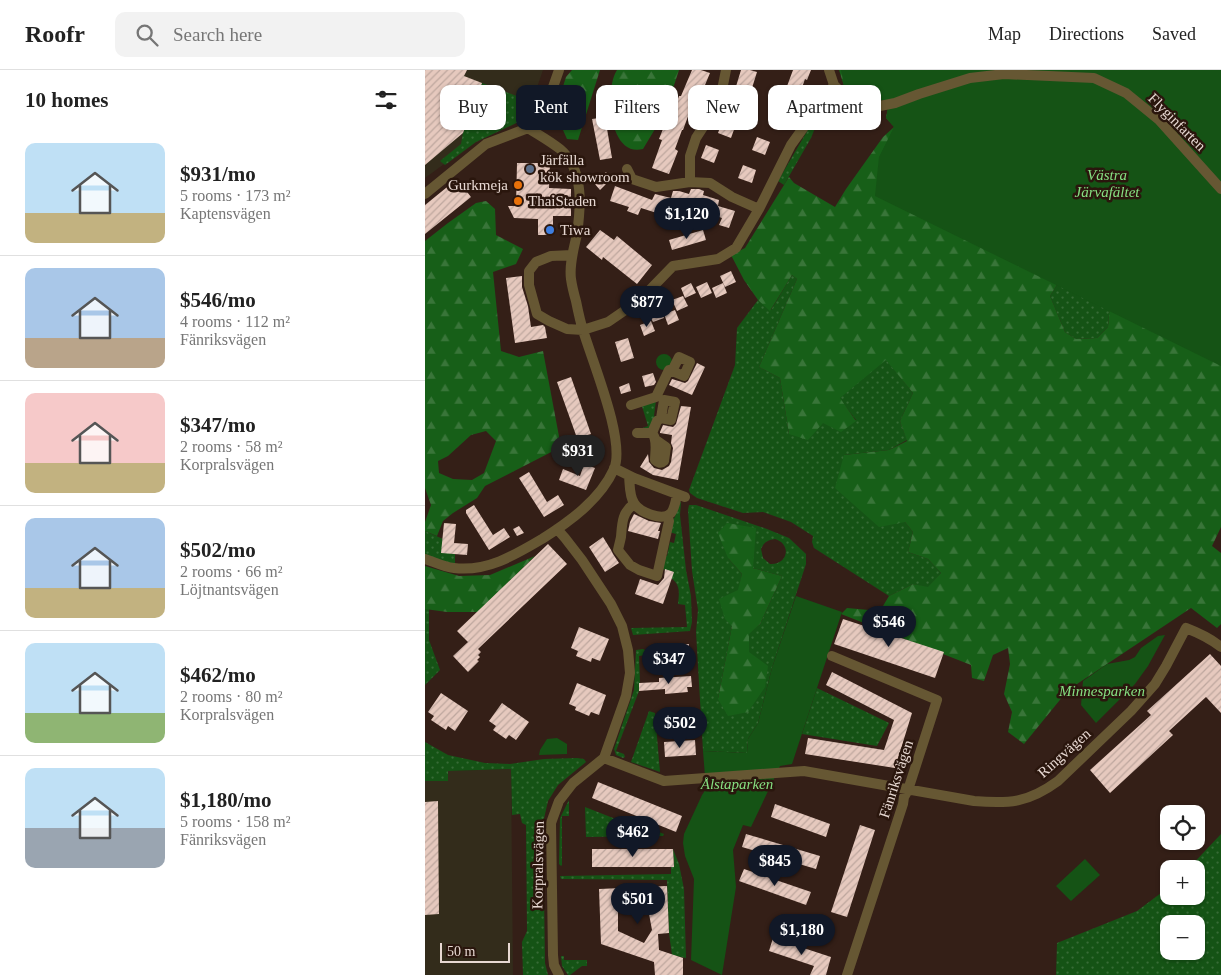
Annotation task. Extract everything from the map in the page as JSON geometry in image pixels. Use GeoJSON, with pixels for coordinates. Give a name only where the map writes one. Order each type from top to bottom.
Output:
{"type":"FeatureCollection","features":[{"type":"Feature","properties":{"kind":"street"},"geometry":{"type":"LineString","coordinates":[[554,85],[559,70]]}},
{"type":"Feature","properties":{"kind":"street"},"geometry":{"type":"LineString","coordinates":[[690,182],[690,156],[696,138],[717,107],[726,70]]}},
{"type":"Feature","properties":{"kind":"street"},"geometry":{"type":"LineString","coordinates":[[829,70],[834,85]]}},
{"type":"Feature","properties":{"kind":"street","name":"Flyginfarten"},"geometry":{"type":"LineString","coordinates":[[881,106],[895,103],[970,78],[1004,74],[1094,78],[1126,93],[1159,120],[1221,189]]}},
{"type":"Feature","properties":{"kind":"street"},"geometry":{"type":"LineString","coordinates":[[425,194],[486,144],[524,130]]}},
{"type":"Feature","properties":{"kind":"street"},"geometry":{"type":"LineString","coordinates":[[425,559],[453,568],[475,568],[498,563],[517,554],[557,529],[587,505],[602,488],[615,468],[617,455],[615,435],[583,330],[571,278],[578,224],[578,182],[572,162],[561,150],[532,130]]}},
{"type":"Feature","properties":{"kind":"street"},"geometry":{"type":"LineString","coordinates":[[573,255],[551,256],[536,262],[529,272],[529,285],[537,314],[567,329],[583,330],[608,322],[640,300],[673,266],[719,259],[736,248],[759,210],[791,145],[802,130]]}},
{"type":"Feature","properties":{"kind":"street"},"geometry":{"type":"LineString","coordinates":[[627,169],[631,179],[656,187],[690,182],[710,183],[732,197],[759,210]]}},
{"type":"Feature","properties":{"kind":"street"},"geometry":{"type":"LineString","coordinates":[[637,433],[654,436],[657,420],[661,418],[660,399],[669,370],[672,371]]}},
{"type":"Feature","properties":{"kind":"street"},"geometry":{"type":"LineString","coordinates":[[631,405],[660,399]]}},
{"type":"Feature","properties":{"kind":"street"},"geometry":{"type":"LineString","coordinates":[[615,468],[629,476],[681,496],[667,516],[660,517],[641,511],[634,504],[631,496],[629,476]]}},
{"type":"Feature","properties":{"kind":"street"},"geometry":{"type":"LineString","coordinates":[[634,504],[625,512],[618,550],[630,565],[657,576],[669,521],[667,516]]}},
{"type":"Feature","properties":{"kind":"street"},"geometry":{"type":"LineString","coordinates":[[557,529],[582,560],[611,604],[622,626],[628,650],[630,673],[626,696],[604,758]]}},
{"type":"Feature","properties":{"kind":"street","name":"Ringvägen"},"geometry":{"type":"LineString","coordinates":[[604,758],[664,781],[804,771],[974,801],[995,803],[1016,801],[1045,791],[1071,770],[1131,711],[1155,684],[1186,628],[1205,636],[1221,647]]}},
{"type":"Feature","properties":{"kind":"street","name":"Fänriksvägen"},"geometry":{"type":"LineString","coordinates":[[832,656],[937,700],[847,975]]}},
{"type":"Feature","properties":{"kind":"street","name":"Korpralsvägen"},"geometry":{"type":"LineString","coordinates":[[559,975],[554,965],[553,955],[551,823],[559,801],[573,783],[604,758]]}},
{"type":"Feature","properties":{"kind":"shaded area"},"geometry":{"type":"Polygon","coordinates":[[[425,70],[543,70],[538,85],[516,85],[516,117],[506,123],[506,85],[440,85],[440,130],[494,130],[425,178],[425,70]]]}},
{"type":"Feature","properties":{"kind":"shaded area"},"geometry":{"type":"Polygon","coordinates":[[[511,769],[513,975],[425,975],[425,781],[447,781],[448,771],[511,769]]]}},
{"type":"Feature","properties":{"kind":"green space"},"geometry":{"type":"Polygon","coordinates":[[[572,70],[600,70],[586,115],[586,85],[563,85],[566,77],[572,70]]]}},
{"type":"Feature","properties":{"kind":"green space"},"geometry":{"type":"Polygon","coordinates":[[[617,70],[679,70],[674,85],[612,85],[617,70]]]}},
{"type":"Feature","properties":{"kind":"green space"},"geometry":{"type":"Polygon","coordinates":[[[839,70],[1221,70],[1221,527],[1212,546],[1221,553],[1221,624],[1217,628],[1191,608],[1068,690],[1024,744],[1008,732],[1012,712],[1004,694],[1010,664],[1008,648],[993,655],[984,681],[972,678],[971,665],[841,614],[847,608],[880,611],[889,596],[913,584],[928,587],[941,573],[928,559],[908,552],[913,532],[905,522],[879,527],[835,488],[844,455],[889,450],[907,441],[900,421],[913,393],[886,360],[840,398],[856,421],[841,432],[823,423],[808,440],[789,434],[780,378],[759,367],[797,279],[792,275],[770,311],[758,300],[744,280],[731,255],[745,248],[789,177],[794,183],[835,207],[883,137],[894,127],[886,118],[888,108],[886,100],[881,100],[881,85],[844,85],[839,70]],[[1066,270],[1050,296],[1065,332],[1076,339],[1097,338],[1108,327],[1111,290],[1066,270]]]}},
{"type":"Feature","properties":{"kind":"green space","name":"Västra Järvafältet"},"geometry":{"type":"Polygon","coordinates":[[[841,70],[1221,70],[1221,366],[875,196],[879,157],[894,127],[886,118],[888,108],[886,100],[881,100],[881,85],[844,85],[841,70]]]}},
{"type":"Feature","properties":{"kind":"green space"},"geometry":{"type":"Polygon","coordinates":[[[506,92],[516,96],[516,123],[506,128],[506,92]]]}},
{"type":"Feature","properties":{"kind":"green space"},"geometry":{"type":"Polygon","coordinates":[[[464,130],[501,130],[476,142],[445,165],[440,161],[461,144],[464,130]]]}},
{"type":"Feature","properties":{"kind":"green space"},"geometry":{"type":"Polygon","coordinates":[[[563,130],[581,130],[578,140],[567,139],[563,130]]]}},
{"type":"Feature","properties":{"kind":"green space"},"geometry":{"type":"Polygon","coordinates":[[[615,130],[654,130],[643,149],[632,149],[623,143],[615,130]]]}},
{"type":"Feature","properties":{"kind":"green space"},"geometry":{"type":"Polygon","coordinates":[[[808,130],[814,130],[784,185],[778,181],[808,130]]]}},
{"type":"Feature","properties":{"kind":"green space"},"geometry":{"type":"Polygon","coordinates":[[[486,201],[495,209],[496,235],[523,249],[516,264],[493,272],[501,351],[519,357],[543,351],[561,447],[485,486],[477,498],[443,521],[437,536],[425,531],[425,522],[431,505],[425,488],[425,241],[476,203],[486,201]],[[486,431],[471,435],[448,456],[438,461],[439,473],[453,479],[472,480],[484,473],[496,441],[486,431]]]}},
{"type":"Feature","properties":{"kind":"green space"},"geometry":{"type":"Polygon","coordinates":[[[1066,270],[1111,290],[1108,327],[1097,338],[1076,339],[1065,332],[1050,296],[1066,270]]]}},
{"type":"Feature","properties":{"kind":"green space"},"geometry":{"type":"Polygon","coordinates":[[[792,275],[797,279],[759,367],[780,378],[789,434],[823,422],[856,420],[839,398],[886,359],[913,393],[900,421],[907,440],[889,450],[844,455],[913,532],[908,552],[928,559],[941,573],[928,588],[913,584],[889,596],[814,548],[813,536],[791,522],[763,512],[743,513],[697,498],[690,493],[689,490],[735,365],[737,328],[758,300],[771,310],[792,275]]]}},
{"type":"Feature","properties":{"kind":"green space"},"geometry":{"type":"Polygon","coordinates":[[[664,354],[672,362],[664,370],[656,362],[664,354]]]}},
{"type":"Feature","properties":{"kind":"green space"},"geometry":{"type":"Polygon","coordinates":[[[656,400],[654,416],[658,417],[651,431],[640,429],[648,426],[641,403],[656,400]]]}},
{"type":"Feature","properties":{"kind":"green space"},"geometry":{"type":"Polygon","coordinates":[[[677,502],[681,502],[680,515],[691,596],[692,622],[690,631],[633,635],[631,628],[687,627],[685,605],[678,604],[678,587],[671,578],[673,572],[662,569],[664,556],[667,556],[670,542],[674,543],[676,534],[669,532],[671,521],[675,517],[677,502]]]}},
{"type":"Feature","properties":{"kind":"green space"},"geometry":{"type":"Polygon","coordinates":[[[689,505],[696,505],[767,529],[789,538],[806,554],[806,564],[772,668],[758,723],[748,739],[747,753],[703,751],[696,632],[698,610],[692,571],[689,505]],[[775,539],[767,542],[761,549],[763,558],[770,564],[781,561],[786,554],[784,545],[775,539]],[[728,558],[742,574],[718,699],[749,652],[749,633],[760,624],[782,576],[753,568],[728,558]]]}},
{"type":"Feature","properties":{"kind":"green space"},"geometry":{"type":"Polygon","coordinates":[[[727,523],[756,528],[753,568],[782,576],[760,624],[749,634],[749,652],[768,666],[765,687],[748,712],[728,716],[718,699],[732,626],[725,619],[719,599],[738,590],[742,574],[728,558],[718,533],[727,523]]]}},
{"type":"Feature","properties":{"kind":"green space"},"geometry":{"type":"Polygon","coordinates":[[[425,531],[443,539],[455,554],[455,566],[425,557],[425,531]]]}},
{"type":"Feature","properties":{"kind":"green space"},"geometry":{"type":"Polygon","coordinates":[[[535,556],[478,612],[447,612],[425,609],[425,566],[459,576],[490,575],[535,556]]]}},
{"type":"Feature","properties":{"kind":"green space","name":"Ålstaparken"},"geometry":{"type":"Polygon","coordinates":[[[796,596],[842,612],[792,764],[780,766],[751,827],[743,825],[733,850],[736,887],[722,975],[691,960],[694,879],[685,856],[684,834],[706,789],[703,751],[747,753],[748,739],[758,723],[772,668],[796,596]]]}},
{"type":"Feature","properties":{"kind":"green space"},"geometry":{"type":"Polygon","coordinates":[[[425,609],[429,609],[429,640],[440,670],[425,685],[425,609]]]}},
{"type":"Feature","properties":{"kind":"green space","name":"Minnesparken"},"geometry":{"type":"Polygon","coordinates":[[[1165,635],[1148,666],[1135,684],[1096,723],[1081,705],[1083,681],[1107,664],[1135,657],[1141,648],[1158,636],[1165,635]]]}},
{"type":"Feature","properties":{"kind":"green space"},"geometry":{"type":"Polygon","coordinates":[[[643,649],[646,655],[639,656],[639,691],[616,751],[624,754],[625,757],[623,758],[616,755],[614,749],[634,690],[636,650],[643,649]]]}},
{"type":"Feature","properties":{"kind":"green space"},"geometry":{"type":"Polygon","coordinates":[[[817,688],[889,723],[877,746],[802,734],[817,688]]]}},
{"type":"Feature","properties":{"kind":"green space"},"geometry":{"type":"Polygon","coordinates":[[[649,711],[655,713],[660,772],[631,762],[649,711]]]}},
{"type":"Feature","properties":{"kind":"green space"},"geometry":{"type":"Polygon","coordinates":[[[557,738],[567,744],[567,754],[539,755],[547,739],[557,738]]]}},
{"type":"Feature","properties":{"kind":"green space"},"geometry":{"type":"Polygon","coordinates":[[[425,742],[448,755],[485,763],[510,764],[544,759],[577,758],[584,759],[586,762],[558,785],[548,801],[543,823],[545,963],[548,975],[523,975],[522,942],[527,931],[526,825],[522,823],[520,814],[512,815],[511,769],[448,771],[448,781],[425,781],[425,742]]]}},
{"type":"Feature","properties":{"kind":"green space"},"geometry":{"type":"Polygon","coordinates":[[[569,800],[569,816],[562,816],[561,866],[559,864],[560,818],[569,800]]]}},
{"type":"Feature","properties":{"kind":"green space"},"geometry":{"type":"Polygon","coordinates":[[[585,807],[636,827],[638,824],[664,834],[663,836],[586,837],[585,807]]]}},
{"type":"Feature","properties":{"kind":"green space"},"geometry":{"type":"Polygon","coordinates":[[[1221,834],[1221,975],[1056,975],[1057,943],[1137,911],[1160,894],[1160,905],[1205,905],[1205,860],[1196,860],[1221,834]]]}},
{"type":"Feature","properties":{"kind":"green space"},"geometry":{"type":"Polygon","coordinates":[[[673,849],[679,864],[684,889],[686,958],[672,955],[669,933],[667,880],[561,879],[560,876],[671,874],[671,867],[674,866],[673,849]]]}},
{"type":"Feature","properties":{"kind":"green space"},"geometry":{"type":"Polygon","coordinates":[[[1085,859],[1100,875],[1071,901],[1056,886],[1085,859]]]}},
{"type":"Feature","properties":{"kind":"green space"},"geometry":{"type":"Polygon","coordinates":[[[561,956],[564,956],[564,960],[587,960],[587,966],[582,966],[568,975],[562,966],[561,956]]]}},
{"type":"Feature","properties":{"kind":"building"},"geometry":{"type":"Polygon","coordinates":[[[425,70],[467,70],[464,76],[482,83],[481,85],[440,85],[440,130],[464,130],[463,133],[425,165],[425,70]]]}},
{"type":"Feature","properties":{"kind":"building"},"geometry":{"type":"Polygon","coordinates":[[[692,70],[710,73],[705,85],[688,85],[688,116],[675,149],[678,151],[669,174],[652,168],[662,140],[659,139],[663,130],[678,130],[678,99],[681,96],[692,70]]]}},
{"type":"Feature","properties":{"kind":"building"},"geometry":{"type":"Polygon","coordinates":[[[741,70],[757,72],[753,85],[736,85],[741,70]]]}},
{"type":"Feature","properties":{"kind":"building"},"geometry":{"type":"Polygon","coordinates":[[[793,70],[811,70],[803,85],[787,85],[793,70]]]}},
{"type":"Feature","properties":{"kind":"building"},"geometry":{"type":"Polygon","coordinates":[[[596,118],[596,130],[607,130],[612,158],[600,160],[592,119],[596,118]]]}},
{"type":"Feature","properties":{"kind":"building"},"geometry":{"type":"Polygon","coordinates":[[[719,130],[734,130],[731,138],[718,133],[719,130]]]}},
{"type":"Feature","properties":{"kind":"building"},"geometry":{"type":"Polygon","coordinates":[[[757,137],[770,142],[765,155],[752,150],[757,137]]]}},
{"type":"Feature","properties":{"kind":"building"},"geometry":{"type":"Polygon","coordinates":[[[706,145],[719,150],[714,163],[701,158],[706,145]]]}},
{"type":"Feature","properties":{"kind":"building"},"geometry":{"type":"Polygon","coordinates":[[[517,163],[550,163],[549,188],[571,189],[571,216],[553,216],[553,235],[538,235],[538,219],[514,218],[508,206],[516,206],[517,163]]]}},
{"type":"Feature","properties":{"kind":"building"},"geometry":{"type":"Polygon","coordinates":[[[743,165],[756,170],[752,183],[738,178],[743,165]]]}},
{"type":"Feature","properties":{"kind":"building"},"geometry":{"type":"Polygon","coordinates":[[[606,172],[612,178],[600,190],[594,183],[606,172]]]}},
{"type":"Feature","properties":{"kind":"building"},"geometry":{"type":"Polygon","coordinates":[[[457,179],[471,197],[425,234],[425,205],[457,179]]]}},
{"type":"Feature","properties":{"kind":"building"},"geometry":{"type":"Polygon","coordinates":[[[615,186],[652,200],[655,194],[671,198],[673,191],[689,194],[691,189],[699,189],[704,191],[703,195],[719,200],[718,206],[735,211],[729,228],[719,225],[722,218],[681,204],[679,211],[663,205],[660,214],[641,208],[638,215],[627,211],[629,207],[610,201],[615,186]]]}},
{"type":"Feature","properties":{"kind":"building"},"geometry":{"type":"Polygon","coordinates":[[[600,230],[614,240],[617,236],[652,265],[637,284],[603,257],[602,260],[586,247],[600,230]]]}},
{"type":"Feature","properties":{"kind":"building"},"geometry":{"type":"Polygon","coordinates":[[[703,230],[706,240],[672,250],[669,240],[703,230]]]}},
{"type":"Feature","properties":{"kind":"building"},"geometry":{"type":"Polygon","coordinates":[[[731,271],[736,282],[725,287],[720,276],[731,271]]]}},
{"type":"Feature","properties":{"kind":"building"},"geometry":{"type":"Polygon","coordinates":[[[522,276],[522,287],[528,306],[531,327],[543,325],[547,338],[515,343],[506,278],[522,276]]]}},
{"type":"Feature","properties":{"kind":"building"},"geometry":{"type":"Polygon","coordinates":[[[707,282],[712,293],[701,298],[696,287],[707,282]]]}},
{"type":"Feature","properties":{"kind":"building"},"geometry":{"type":"Polygon","coordinates":[[[691,283],[696,293],[685,298],[681,288],[691,283]]]}},
{"type":"Feature","properties":{"kind":"building"},"geometry":{"type":"Polygon","coordinates":[[[723,283],[727,293],[716,298],[712,288],[723,283]]]}},
{"type":"Feature","properties":{"kind":"building"},"geometry":{"type":"Polygon","coordinates":[[[683,296],[688,306],[677,311],[672,300],[683,296]]]}},
{"type":"Feature","properties":{"kind":"building"},"geometry":{"type":"Polygon","coordinates":[[[659,307],[664,318],[653,322],[648,312],[659,307]]]}},
{"type":"Feature","properties":{"kind":"building"},"geometry":{"type":"Polygon","coordinates":[[[675,310],[679,320],[668,325],[664,314],[675,310]]]}},
{"type":"Feature","properties":{"kind":"building"},"geometry":{"type":"Polygon","coordinates":[[[651,321],[655,331],[644,336],[640,325],[651,321]]]}},
{"type":"Feature","properties":{"kind":"building"},"geometry":{"type":"Polygon","coordinates":[[[628,338],[634,358],[621,362],[615,342],[628,338]]]}},
{"type":"Feature","properties":{"kind":"building"},"geometry":{"type":"Polygon","coordinates":[[[697,363],[705,367],[692,395],[669,385],[672,379],[685,383],[688,381],[697,363]]]}},
{"type":"Feature","properties":{"kind":"building"},"geometry":{"type":"Polygon","coordinates":[[[653,373],[656,382],[654,385],[645,387],[642,376],[653,373]]]}},
{"type":"Feature","properties":{"kind":"building"},"geometry":{"type":"Polygon","coordinates":[[[571,377],[591,434],[577,438],[557,382],[571,377]]]}},
{"type":"Feature","properties":{"kind":"building"},"geometry":{"type":"Polygon","coordinates":[[[629,383],[631,391],[621,394],[619,387],[629,383]]]}},
{"type":"Feature","properties":{"kind":"building"},"geometry":{"type":"Polygon","coordinates":[[[681,406],[691,407],[678,480],[653,475],[640,467],[648,454],[649,462],[654,468],[662,470],[669,466],[673,448],[671,443],[672,435],[660,432],[663,425],[673,427],[676,424],[681,406]]]}},
{"type":"Feature","properties":{"kind":"building"},"geometry":{"type":"Polygon","coordinates":[[[584,464],[595,468],[586,490],[559,480],[563,469],[580,476],[584,464]]]}},
{"type":"Feature","properties":{"kind":"building"},"geometry":{"type":"Polygon","coordinates":[[[529,472],[547,502],[558,495],[564,505],[544,517],[519,478],[529,472]]]}},
{"type":"Feature","properties":{"kind":"building"},"geometry":{"type":"Polygon","coordinates":[[[474,505],[493,535],[504,528],[510,537],[489,550],[466,513],[466,510],[474,505]]]}},
{"type":"Feature","properties":{"kind":"building"},"geometry":{"type":"Polygon","coordinates":[[[634,514],[649,521],[661,523],[658,539],[628,531],[634,514]]]}},
{"type":"Feature","properties":{"kind":"building"},"geometry":{"type":"Polygon","coordinates":[[[444,523],[456,524],[454,543],[468,544],[467,555],[441,553],[444,523]]]}},
{"type":"Feature","properties":{"kind":"building"},"geometry":{"type":"Polygon","coordinates":[[[519,526],[524,533],[517,536],[513,529],[519,526]]]}},
{"type":"Feature","properties":{"kind":"building"},"geometry":{"type":"Polygon","coordinates":[[[603,537],[619,563],[605,572],[589,547],[603,537]]]}},
{"type":"Feature","properties":{"kind":"building"},"geometry":{"type":"Polygon","coordinates":[[[548,544],[567,564],[478,649],[481,652],[478,655],[480,657],[477,660],[479,661],[468,672],[453,656],[468,642],[457,631],[548,544]]]}},
{"type":"Feature","properties":{"kind":"building"},"geometry":{"type":"Polygon","coordinates":[[[665,569],[674,572],[663,604],[635,594],[640,579],[658,585],[664,578],[665,569]]]}},
{"type":"Feature","properties":{"kind":"building"},"geometry":{"type":"Polygon","coordinates":[[[843,619],[944,652],[935,678],[834,644],[843,619]]]}},
{"type":"Feature","properties":{"kind":"building"},"geometry":{"type":"Polygon","coordinates":[[[579,627],[609,639],[600,661],[592,658],[591,662],[576,656],[578,651],[571,648],[579,627]]]}},
{"type":"Feature","properties":{"kind":"building"},"geometry":{"type":"Polygon","coordinates":[[[689,644],[689,654],[684,654],[685,660],[662,661],[662,657],[658,657],[657,646],[689,644]]]}},
{"type":"Feature","properties":{"kind":"building"},"geometry":{"type":"Polygon","coordinates":[[[1210,654],[1221,666],[1221,713],[1206,697],[1169,731],[1173,735],[1110,793],[1090,770],[1151,715],[1147,711],[1210,654]]]}},
{"type":"Feature","properties":{"kind":"building"},"geometry":{"type":"Polygon","coordinates":[[[832,672],[912,713],[895,768],[805,754],[808,738],[884,750],[894,720],[826,685],[832,672]]]}},
{"type":"Feature","properties":{"kind":"building"},"geometry":{"type":"Polygon","coordinates":[[[691,676],[692,687],[687,687],[688,692],[665,694],[665,689],[639,691],[639,683],[659,682],[659,678],[691,676]]]}},
{"type":"Feature","properties":{"kind":"building"},"geometry":{"type":"Polygon","coordinates":[[[577,683],[606,695],[599,715],[591,712],[589,716],[575,710],[576,707],[569,704],[577,683]]]}},
{"type":"Feature","properties":{"kind":"building"},"geometry":{"type":"Polygon","coordinates":[[[441,693],[468,711],[455,731],[448,726],[446,730],[431,720],[434,716],[428,712],[441,693]]]}},
{"type":"Feature","properties":{"kind":"building"},"geometry":{"type":"Polygon","coordinates":[[[502,703],[529,722],[516,740],[509,735],[506,739],[493,730],[496,726],[489,721],[502,703]]]}},
{"type":"Feature","properties":{"kind":"building"},"geometry":{"type":"Polygon","coordinates":[[[693,708],[694,724],[663,726],[662,710],[693,708]]]}},
{"type":"Feature","properties":{"kind":"building"},"geometry":{"type":"Polygon","coordinates":[[[695,740],[696,755],[665,757],[664,742],[695,740]]]}},
{"type":"Feature","properties":{"kind":"building"},"geometry":{"type":"Polygon","coordinates":[[[598,782],[682,816],[676,832],[592,798],[598,782]]]}},
{"type":"Feature","properties":{"kind":"building"},"geometry":{"type":"Polygon","coordinates":[[[438,801],[439,914],[425,915],[425,802],[438,801]]]}},
{"type":"Feature","properties":{"kind":"building"},"geometry":{"type":"Polygon","coordinates":[[[775,804],[830,824],[826,837],[771,817],[775,804]]]}},
{"type":"Feature","properties":{"kind":"building"},"geometry":{"type":"Polygon","coordinates":[[[860,825],[875,830],[847,917],[831,912],[860,825]]]}},
{"type":"Feature","properties":{"kind":"building"},"geometry":{"type":"Polygon","coordinates":[[[746,834],[820,856],[816,869],[742,847],[746,834]]]}},
{"type":"Feature","properties":{"kind":"building"},"geometry":{"type":"Polygon","coordinates":[[[592,849],[673,849],[674,867],[592,867],[592,849]]]}},
{"type":"Feature","properties":{"kind":"building"},"geometry":{"type":"Polygon","coordinates":[[[744,869],[811,892],[806,905],[739,881],[744,869]]]}},
{"type":"Feature","properties":{"kind":"building"},"geometry":{"type":"Polygon","coordinates":[[[667,886],[669,933],[658,934],[659,950],[683,958],[683,975],[655,975],[654,962],[601,944],[599,889],[667,886]],[[618,903],[618,931],[644,943],[652,930],[647,903],[618,903]]]}},
{"type":"Feature","properties":{"kind":"building"},"geometry":{"type":"Polygon","coordinates":[[[773,938],[831,957],[826,975],[810,975],[814,966],[769,951],[773,938]]]}},
{"type":"Feature","properties":{"kind":"place","name":"Järfälla kök showroom"},"geometry":{"type":"Point","coordinates":[530,169]}},
{"type":"Feature","properties":{"kind":"place","name":"Gurkmeja"},"geometry":{"type":"Point","coordinates":[518,185]}},
{"type":"Feature","properties":{"kind":"place","name":"ThaiStaden"},"geometry":{"type":"Point","coordinates":[518,201]}},
{"type":"Feature","properties":{"kind":"place","name":"Tiwa"},"geometry":{"type":"Point","coordinates":[550,230]}}]}
